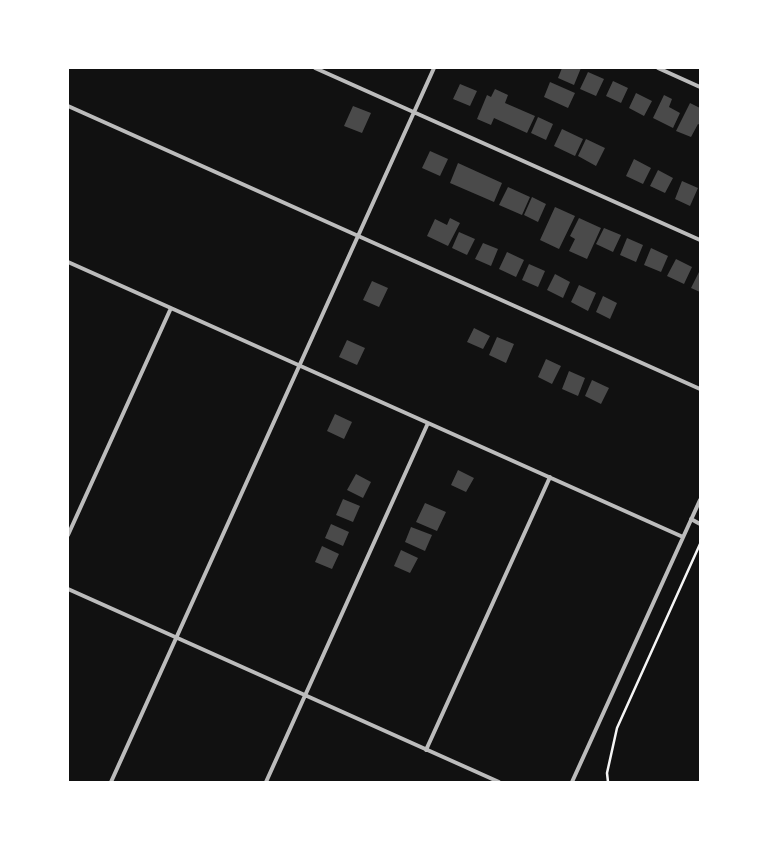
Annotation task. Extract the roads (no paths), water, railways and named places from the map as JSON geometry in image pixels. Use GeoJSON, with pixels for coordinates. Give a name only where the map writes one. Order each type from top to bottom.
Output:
{"type":"FeatureCollection","features":[{"type":"Feature","properties":{"kind":"street"},"geometry":{"type":"LineString","coordinates":[[315,68],[700,240]]}},
{"type":"Feature","properties":{"kind":"street"},"geometry":{"type":"LineString","coordinates":[[111,782],[434,68]]}},
{"type":"Feature","properties":{"kind":"street"},"geometry":{"type":"LineString","coordinates":[[658,68],[700,87]]}},
{"type":"Feature","properties":{"kind":"street"},"geometry":{"type":"LineString","coordinates":[[68,106],[700,389]]}},
{"type":"Feature","properties":{"kind":"street"},"geometry":{"type":"LineString","coordinates":[[68,262],[683,537]]}},
{"type":"Feature","properties":{"kind":"street"},"geometry":{"type":"LineString","coordinates":[[68,535],[171,308]]}},
{"type":"Feature","properties":{"kind":"street"},"geometry":{"type":"LineString","coordinates":[[266,782],[428,423]]}},
{"type":"Feature","properties":{"kind":"street"},"geometry":{"type":"LineString","coordinates":[[426,750],[550,477]]}},
{"type":"Feature","properties":{"kind":"street"},"geometry":{"type":"LineString","coordinates":[[572,782],[700,500]]}},
{"type":"Feature","properties":{"kind":"street"},"geometry":{"type":"LineString","coordinates":[[691,520],[700,524]]}},
{"type":"Feature","properties":{"kind":"street"},"geometry":{"type":"LineString","coordinates":[[68,589],[499,782]]}}]}
